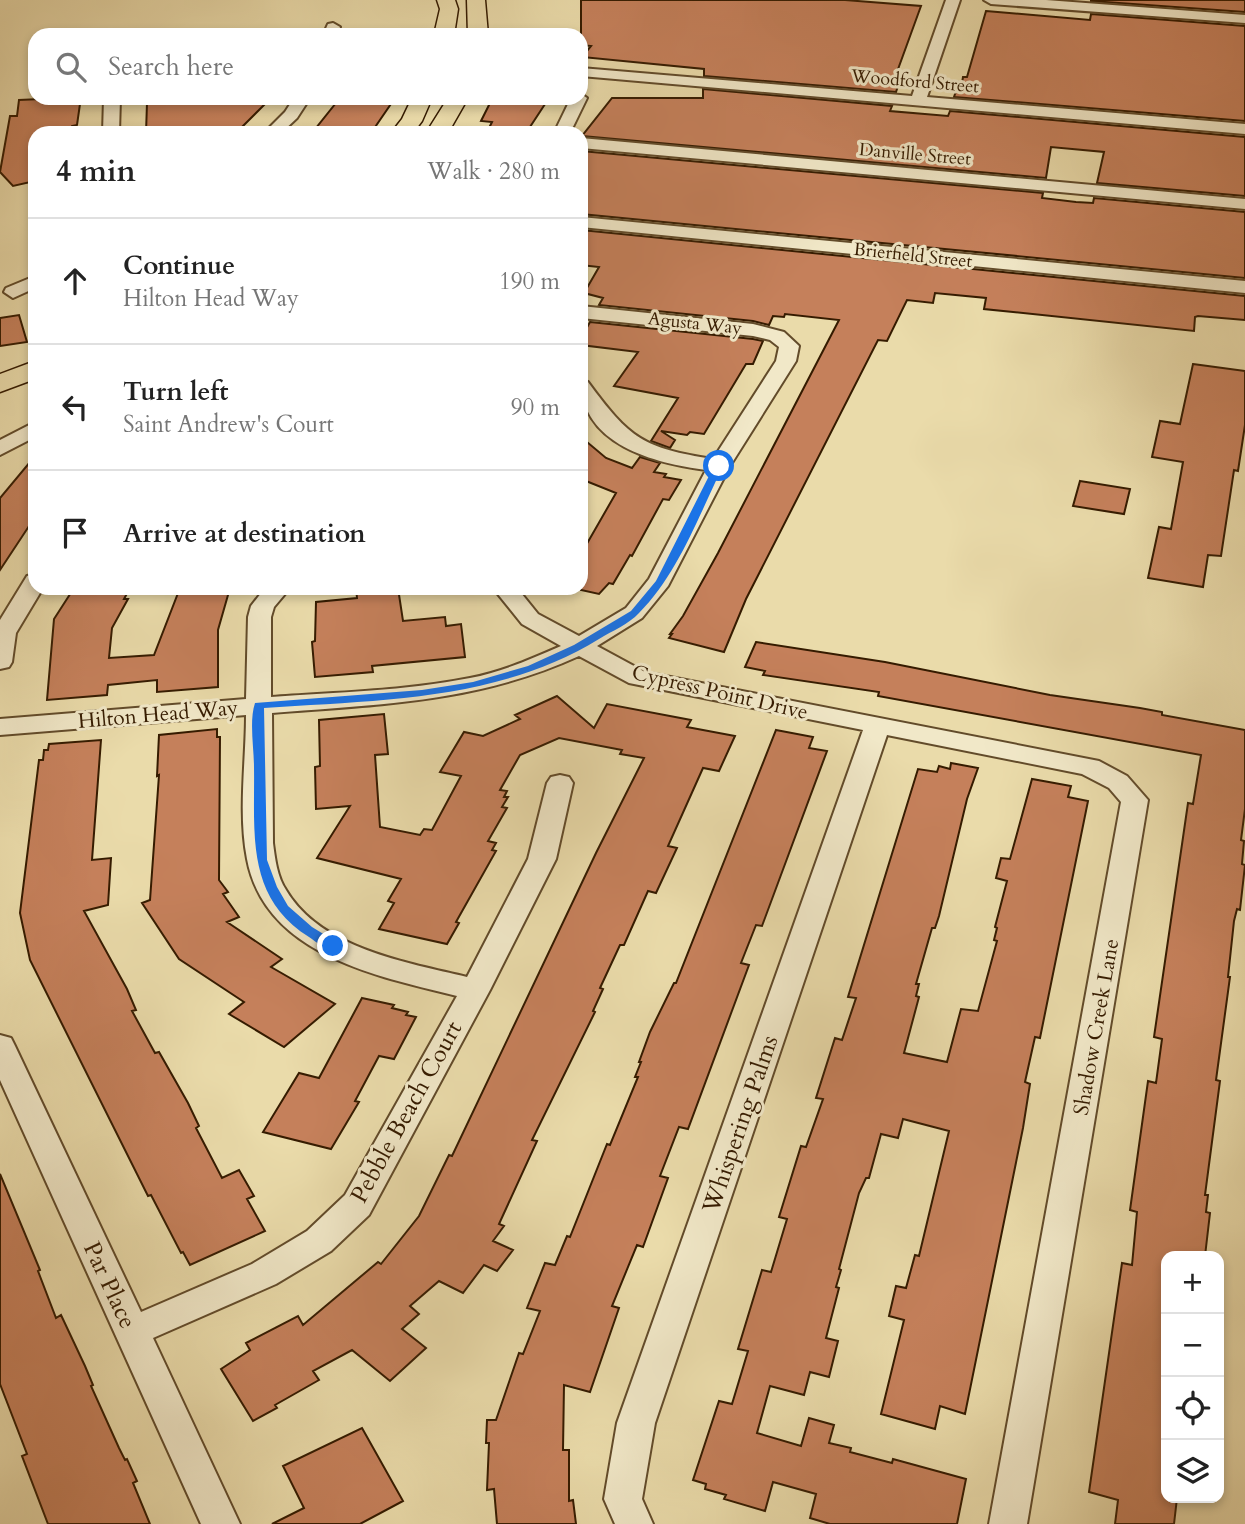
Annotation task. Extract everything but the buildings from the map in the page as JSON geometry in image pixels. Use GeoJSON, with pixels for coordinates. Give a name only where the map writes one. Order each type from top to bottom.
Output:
{"type":"FeatureCollection","features":[{"type":"Feature","properties":{"kind":"main road"},"geometry":{"type":"LineString","coordinates":[[445,28],[449,9],[446,0]]}},
{"type":"Feature","properties":{"kind":"main road"},"geometry":{"type":"LineString","coordinates":[[476,0],[478,28]]}},
{"type":"Feature","properties":{"kind":"main road"},"geometry":{"type":"LineString","coordinates":[[408,126],[419,105]]}},
{"type":"Feature","properties":{"kind":"main road"},"geometry":{"type":"LineString","coordinates":[[441,126],[454,105]]}},
{"type":"Feature","properties":{"kind":"main road"},"geometry":{"type":"LineString","coordinates":[[0,384],[28,372]]}},
{"type":"Feature","properties":{"kind":"main road"},"geometry":{"type":"LineString","coordinates":[[0,406],[28,396]]}},
{"type":"Feature","properties":{"kind":"street"},"geometry":{"type":"LineString","coordinates":[[918,101],[953,0]]}},
{"type":"Feature","properties":{"kind":"street"},"geometry":{"type":"LineString","coordinates":[[991,0],[1245,19]]}},
{"type":"Feature","properties":{"kind":"street","name":"Woodford Street"},"geometry":{"type":"LineString","coordinates":[[588,73],[1245,129]]}},
{"type":"Feature","properties":{"kind":"street"},"geometry":{"type":"LineString","coordinates":[[111,126],[112,105]]}},
{"type":"Feature","properties":{"kind":"street"},"geometry":{"type":"LineString","coordinates":[[279,126],[297,105]]}},
{"type":"Feature","properties":{"kind":"street"},"geometry":{"type":"LineString","coordinates":[[565,126],[576,105]]}},
{"type":"Feature","properties":{"kind":"street","name":"Danville Street"},"geometry":{"type":"LineString","coordinates":[[588,144],[1245,204]]}},
{"type":"Feature","properties":{"kind":"street","name":"Brierfield Street"},"geometry":{"type":"LineString","coordinates":[[588,223],[1245,288]]}},
{"type":"Feature","properties":{"kind":"street"},"geometry":{"type":"LineString","coordinates":[[13,292],[28,284]]}},
{"type":"Feature","properties":{"kind":"street","name":"Agusta Way"},"geometry":{"type":"LineString","coordinates":[[588,313],[753,330],[777,336],[789,346],[786,361]]}},
{"type":"Feature","properties":{"kind":"street","name":"Hilton Head Way"},"geometry":{"type":"LineString","coordinates":[[0,727],[422,693],[474,685],[532,668],[578,647],[634,613],[660,582],[719,466],[786,361]]}},
{"type":"Feature","properties":{"kind":"street"},"geometry":{"type":"LineString","coordinates":[[588,395],[612,428],[629,442],[657,455],[719,466]]}},
{"type":"Feature","properties":{"kind":"street"},"geometry":{"type":"LineString","coordinates":[[0,449],[28,432]]}},
{"type":"Feature","properties":{"kind":"street"},"geometry":{"type":"LineString","coordinates":[[0,662],[4,633],[28,593]]}},
{"type":"Feature","properties":{"kind":"street"},"geometry":{"type":"LineString","coordinates":[[273,595],[261,610],[259,705],[261,860],[271,887],[284,909],[308,930],[362,960],[475,990]]}},
{"type":"Feature","properties":{"kind":"street","name":"Cypress Point Drive"},"geometry":{"type":"LineString","coordinates":[[511,595],[530,619],[638,678],[877,727]]}},
{"type":"Feature","properties":{"kind":"street","name":"Whispering Palms"},"geometry":{"type":"LineString","coordinates":[[634,1524],[623,1499],[636,1423],[877,727]]}},
{"type":"Feature","properties":{"kind":"street","name":"Shadow Creek Lane"},"geometry":{"type":"LineString","coordinates":[[877,727],[1090,767],[1118,782],[1135,800],[1009,1524]]}},
{"type":"Feature","properties":{"kind":"street","name":"Pebble Beach Court"},"geometry":{"type":"LineString","coordinates":[[131,1332],[264,1274],[318,1241],[357,1205],[475,990],[542,859],[560,783]]}},
{"type":"Feature","properties":{"kind":"street","name":"Par Place"},"geometry":{"type":"LineString","coordinates":[[0,1046],[221,1524]]}},
{"type":"Feature","properties":{"kind":"route"},"geometry":{"type":"LineString","coordinates":[[333,946],[308,930],[284,909],[271,887],[261,860],[259,705],[422,693],[474,685],[532,668],[578,647],[634,613],[660,582],[719,466]]}}]}
